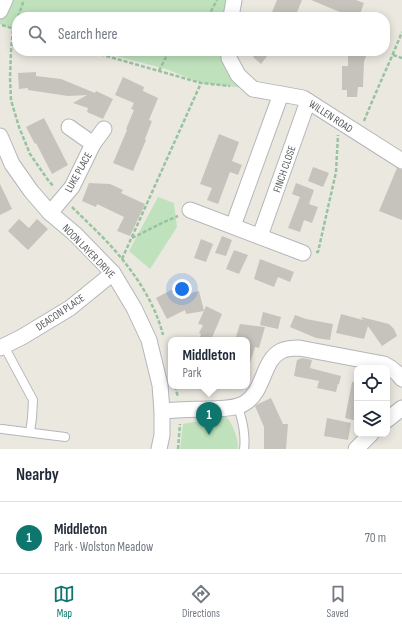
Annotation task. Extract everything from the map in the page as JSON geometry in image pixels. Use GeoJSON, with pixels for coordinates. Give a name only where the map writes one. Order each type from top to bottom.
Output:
{"type":"FeatureCollection","features":[{"type":"Feature","properties":{"kind":"street"},"geometry":{"type":"LineString","coordinates":[[0,11],[5,0]]}},
{"type":"Feature","properties":{"kind":"street"},"geometry":{"type":"LineString","coordinates":[[232,12],[234,0]]}},
{"type":"Feature","properties":{"kind":"street","name":"WILLEN ROAD"},"geometry":{"type":"LineString","coordinates":[[229,56],[238,75],[253,89],[299,97],[308,101],[402,161]]}},
{"type":"Feature","properties":{"kind":"street"},"geometry":{"type":"LineString","coordinates":[[233,226],[281,94]]}},
{"type":"Feature","properties":{"kind":"street","name":"FINCH CLOSE"},"geometry":{"type":"LineString","coordinates":[[260,236],[308,101]]}},
{"type":"Feature","properties":{"kind":"street"},"geometry":{"type":"LineString","coordinates":[[69,127],[93,144]]}},
{"type":"Feature","properties":{"kind":"street","name":"LUKE PLACE"},"geometry":{"type":"LineString","coordinates":[[50,213],[72,187],[93,144],[104,129]]}},
{"type":"Feature","properties":{"kind":"street","name":"NOON LAYER DRIVE"},"geometry":{"type":"LineString","coordinates":[[0,136],[6,168],[31,191],[50,213],[75,234],[113,273],[134,308],[149,340],[160,385],[162,435],[159,449]]}},
{"type":"Feature","properties":{"kind":"street"},"geometry":{"type":"LineString","coordinates":[[190,210],[303,253]]}},
{"type":"Feature","properties":{"kind":"street","name":"DEACON PLACE"},"geometry":{"type":"LineString","coordinates":[[2,347],[22,337],[70,308],[113,273]]}},
{"type":"Feature","properties":{"kind":"street"},"geometry":{"type":"LineString","coordinates":[[162,411],[227,408],[238,406],[251,398],[257,391],[272,358],[280,351],[289,348],[299,348],[384,364],[396,371],[402,379]]}},
{"type":"Feature","properties":{"kind":"street"},"geometry":{"type":"LineString","coordinates":[[390,418],[402,408]]}},
{"type":"Feature","properties":{"kind":"street"},"geometry":{"type":"LineString","coordinates":[[356,449],[368,437]]}},
{"type":"Feature","properties":{"kind":"lane","name":"DEACON PLACE"},"geometry":{"type":"LineString","coordinates":[[2,347],[33,400],[30,432]]}},
{"type":"Feature","properties":{"kind":"lane"},"geometry":{"type":"LineString","coordinates":[[238,406],[244,427],[244,449]]}},
{"type":"Feature","properties":{"kind":"lane"},"geometry":{"type":"LineString","coordinates":[[2,429],[65,436]]}},
{"type":"Feature","properties":{"kind":"path"},"geometry":{"type":"LineString","coordinates":[[20,12],[24,0]]}},
{"type":"Feature","properties":{"kind":"path"},"geometry":{"type":"LineString","coordinates":[[211,12],[217,0]]}},
{"type":"Feature","properties":{"kind":"path"},"geometry":{"type":"LineString","coordinates":[[0,24],[12,28]]}},
{"type":"Feature","properties":{"kind":"path"},"geometry":{"type":"LineString","coordinates":[[358,133],[402,32]]}},
{"type":"Feature","properties":{"kind":"path"},"geometry":{"type":"LineString","coordinates":[[393,55],[402,58]]}},
{"type":"Feature","properties":{"kind":"path"},"geometry":{"type":"LineString","coordinates":[[106,56],[201,83],[230,86]]}},
{"type":"Feature","properties":{"kind":"path"},"geometry":{"type":"LineString","coordinates":[[159,71],[166,56]]}},
{"type":"Feature","properties":{"kind":"path"},"geometry":{"type":"LineString","coordinates":[[122,259],[201,83]]}},
{"type":"Feature","properties":{"kind":"path"},"geometry":{"type":"LineString","coordinates":[[303,253],[318,252],[336,172],[339,121]]}},
{"type":"Feature","properties":{"kind":"path"},"geometry":{"type":"LineString","coordinates":[[132,238],[190,210]]}},
{"type":"Feature","properties":{"kind":"green space"},"geometry":{"type":"Polygon","coordinates":[[[0,0],[234,0],[232,12],[12,12],[12,28],[0,24],[0,0]]]}},
{"type":"Feature","properties":{"kind":"green space"},"geometry":{"type":"Polygon","coordinates":[[[116,56],[232,56],[253,89],[201,83],[166,69],[116,56]]]}},
{"type":"Feature","properties":{"kind":"green space"},"geometry":{"type":"Polygon","coordinates":[[[158,197],[174,203],[177,227],[150,269],[129,251],[158,197]]]}},
{"type":"Feature","properties":{"kind":"green space"},"geometry":{"type":"Polygon","coordinates":[[[220,416],[226,416],[231,423],[235,431],[238,449],[180,449],[183,424],[215,420],[220,416]]]}},
{"type":"Feature","properties":{"kind":"building"},"geometry":{"type":"Polygon","coordinates":[[[277,0],[302,0],[297,12],[272,12],[277,0]]]}},
{"type":"Feature","properties":{"kind":"building"},"geometry":{"type":"Polygon","coordinates":[[[311,0],[356,0],[364,3],[361,12],[340,12],[311,0]]]}},
{"type":"Feature","properties":{"kind":"building"},"geometry":{"type":"Polygon","coordinates":[[[254,56],[267,56],[261,64],[253,57],[254,56]]]}},
{"type":"Feature","properties":{"kind":"building"},"geometry":{"type":"Polygon","coordinates":[[[348,56],[366,56],[364,62],[363,87],[358,87],[357,97],[347,97],[347,90],[342,90],[342,66],[348,66],[348,56]]]}},
{"type":"Feature","properties":{"kind":"building"},"geometry":{"type":"Polygon","coordinates":[[[36,72],[36,76],[61,79],[95,93],[96,91],[113,99],[103,119],[87,112],[88,108],[73,103],[87,95],[68,96],[28,90],[28,88],[19,89],[18,73],[36,72]]]}},
{"type":"Feature","properties":{"kind":"building"},"geometry":{"type":"Polygon","coordinates":[[[123,77],[144,87],[143,91],[158,98],[149,120],[152,121],[145,139],[146,140],[133,171],[113,163],[134,110],[131,109],[134,103],[115,95],[123,77]]]}},
{"type":"Feature","properties":{"kind":"building"},"geometry":{"type":"Polygon","coordinates":[[[44,118],[68,165],[52,174],[26,127],[44,118]]]}},
{"type":"Feature","properties":{"kind":"building"},"geometry":{"type":"Polygon","coordinates":[[[219,134],[239,142],[232,161],[242,165],[238,175],[230,172],[218,204],[207,200],[212,188],[200,184],[219,134]]]}},
{"type":"Feature","properties":{"kind":"building"},"geometry":{"type":"Polygon","coordinates":[[[313,167],[329,173],[323,187],[308,181],[313,167]]]}},
{"type":"Feature","properties":{"kind":"building"},"geometry":{"type":"Polygon","coordinates":[[[397,168],[402,170],[402,220],[379,211],[397,168]]]}},
{"type":"Feature","properties":{"kind":"building"},"geometry":{"type":"Polygon","coordinates":[[[89,183],[110,184],[123,190],[121,193],[145,204],[130,236],[117,231],[124,217],[97,204],[96,207],[82,201],[89,183]]]}},
{"type":"Feature","properties":{"kind":"building"},"geometry":{"type":"Polygon","coordinates":[[[296,183],[314,190],[309,204],[318,207],[312,223],[304,220],[300,232],[288,228],[300,197],[292,194],[296,183]]]}},
{"type":"Feature","properties":{"kind":"building"},"geometry":{"type":"Polygon","coordinates":[[[0,184],[12,209],[0,215],[0,184]]]}},
{"type":"Feature","properties":{"kind":"building"},"geometry":{"type":"Polygon","coordinates":[[[19,219],[29,228],[37,219],[48,229],[28,250],[8,231],[19,219]]]}},
{"type":"Feature","properties":{"kind":"building"},"geometry":{"type":"Polygon","coordinates":[[[222,236],[232,240],[226,256],[215,253],[222,236]]]}},
{"type":"Feature","properties":{"kind":"building"},"geometry":{"type":"Polygon","coordinates":[[[201,239],[213,244],[206,262],[194,258],[201,239]]]}},
{"type":"Feature","properties":{"kind":"building"},"geometry":{"type":"Polygon","coordinates":[[[234,250],[248,255],[239,274],[226,269],[234,250]]]}},
{"type":"Feature","properties":{"kind":"building"},"geometry":{"type":"Polygon","coordinates":[[[260,259],[294,272],[290,282],[278,277],[274,287],[254,279],[260,259]]]}},
{"type":"Feature","properties":{"kind":"building"},"geometry":{"type":"Polygon","coordinates":[[[173,289],[176,296],[199,291],[204,311],[186,314],[185,310],[167,319],[156,298],[173,289]]]}},
{"type":"Feature","properties":{"kind":"building"},"geometry":{"type":"Polygon","coordinates":[[[206,306],[222,314],[212,337],[200,337],[201,334],[199,333],[203,325],[198,324],[206,306]]]}},
{"type":"Feature","properties":{"kind":"building"},"geometry":{"type":"Polygon","coordinates":[[[263,312],[281,317],[278,329],[260,325],[263,312]]]}},
{"type":"Feature","properties":{"kind":"building"},"geometry":{"type":"Polygon","coordinates":[[[341,314],[363,320],[361,317],[389,324],[394,329],[397,336],[382,346],[368,326],[364,339],[336,333],[341,314]]]}},
{"type":"Feature","properties":{"kind":"building"},"geometry":{"type":"Polygon","coordinates":[[[295,315],[306,319],[333,324],[330,340],[316,338],[290,327],[295,315]]]}},
{"type":"Feature","properties":{"kind":"building"},"geometry":{"type":"Polygon","coordinates":[[[240,324],[265,327],[259,348],[255,347],[250,363],[250,337],[236,337],[240,324]]]}},
{"type":"Feature","properties":{"kind":"building"},"geometry":{"type":"Polygon","coordinates":[[[302,358],[312,360],[310,368],[341,376],[336,392],[317,388],[319,381],[294,376],[297,360],[302,358]]]}},
{"type":"Feature","properties":{"kind":"building"},"geometry":{"type":"Polygon","coordinates":[[[352,382],[354,382],[354,420],[345,418],[352,382]]]}},
{"type":"Feature","properties":{"kind":"building"},"geometry":{"type":"Polygon","coordinates":[[[271,398],[283,424],[288,424],[286,449],[264,449],[264,427],[255,406],[271,398]]]}},
{"type":"Feature","properties":{"kind":"building"},"geometry":{"type":"Polygon","coordinates":[[[327,418],[351,423],[348,440],[324,436],[327,418]]]}},
{"type":"Feature","properties":{"kind":"place","name":"Middleton"},"geometry":{"type":"Point","coordinates":[209,435]}}]}
